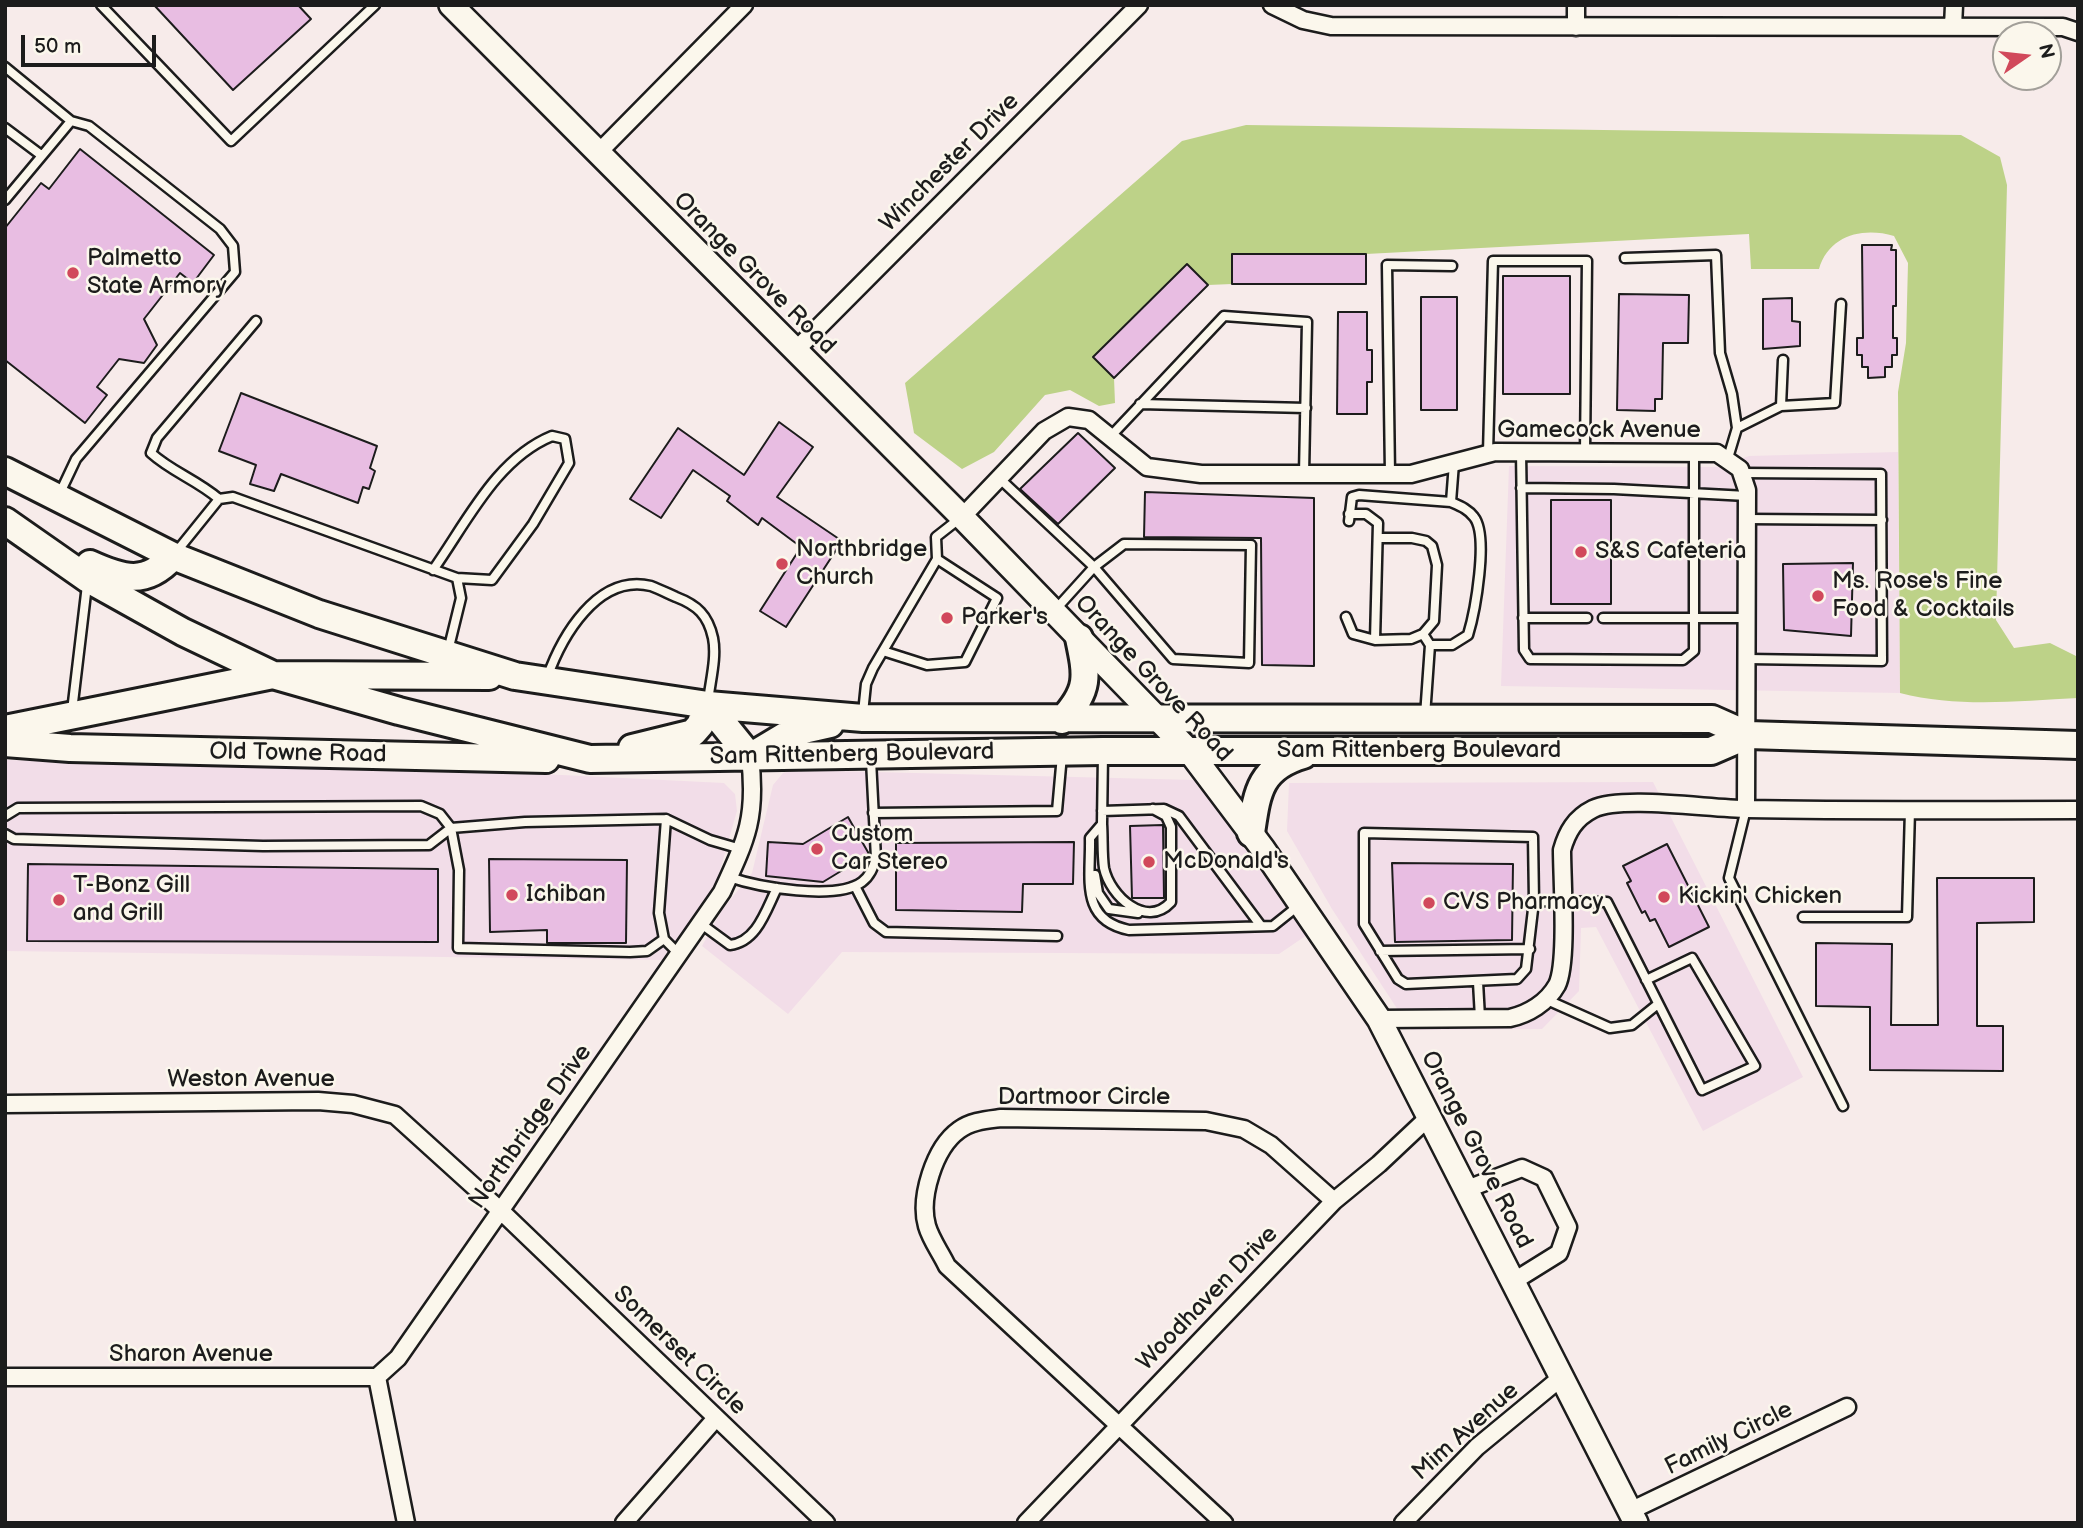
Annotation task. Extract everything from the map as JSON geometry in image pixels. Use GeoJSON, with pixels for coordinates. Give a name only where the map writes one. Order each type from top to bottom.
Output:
{"type":"FeatureCollection","features":[{"type":"Feature","properties":{"kind":"main road","name":"Sam Rittenberg Boulevard"},"geometry":{"type":"LineString","coordinates":[[5,471],[173,556],[319,614],[515,676],[708,705],[863,718],[1712,719],[1748,735],[2078,746]]}},
{"type":"Feature","properties":{"kind":"main road","name":"Sam Rittenberg Boulevard"},"geometry":{"type":"LineString","coordinates":[[13,527],[88,579],[183,632],[273,675],[411,714],[590,759],[1103,751],[1711,751],[1748,735]]}},
{"type":"Feature","properties":{"kind":"main road"},"geometry":{"type":"LineString","coordinates":[[13,527],[117,576],[151,575],[173,556]]}},
{"type":"Feature","properties":{"kind":"main road"},"geometry":{"type":"LineString","coordinates":[[1062,720],[1082,694],[1087,676],[1079,638]]}},
{"type":"Feature","properties":{"kind":"main road"},"geometry":{"type":"LineString","coordinates":[[5,729],[273,675],[515,676]]}},
{"type":"Feature","properties":{"kind":"main road"},"geometry":{"type":"LineString","coordinates":[[590,759],[693,733],[700,725],[708,705],[750,757],[790,733],[863,718]]}},
{"type":"Feature","properties":{"kind":"main road","name":"Old Towne Road"},"geometry":{"type":"LineString","coordinates":[[5,743],[70,748],[590,759]]}},
{"type":"Feature","properties":{"kind":"main road"},"geometry":{"type":"LineString","coordinates":[[1251,833],[1257,794],[1267,775],[1283,761],[1317,751]]}},
{"type":"Feature","properties":{"kind":"street","name":"Orange Grove Road"},"geometry":{"type":"LineString","coordinates":[[451,5],[794,352],[962,517],[1190,752],[1251,833],[1379,1019],[1633,1517]]}},
{"type":"Feature","properties":{"kind":"street"},"geometry":{"type":"LineString","coordinates":[[598,153],[744,5]]}},
{"type":"Feature","properties":{"kind":"street","name":"Winchester Drive"},"geometry":{"type":"LineString","coordinates":[[794,352],[1139,5]]}},
{"type":"Feature","properties":{"kind":"street"},"geometry":{"type":"LineString","coordinates":[[1272,5],[1303,20],[1331,26],[2063,27],[2078,32]]}},
{"type":"Feature","properties":{"kind":"street"},"geometry":{"type":"LineString","coordinates":[[1576,5],[1576,27]]}},
{"type":"Feature","properties":{"kind":"street"},"geometry":{"type":"LineString","coordinates":[[1952,27],[1954,5]]}},
{"type":"Feature","properties":{"kind":"street","name":"Gamecock Avenue"},"geometry":{"type":"LineString","coordinates":[[962,517],[1044,431],[1068,418],[1089,420],[1147,467],[1201,474],[1411,474],[1488,453],[1521,452],[1717,453],[1728,458],[1742,473]]}},
{"type":"Feature","properties":{"kind":"street"},"geometry":{"type":"LineString","coordinates":[[1742,473],[1747,496],[1746,809]]}},
{"type":"Feature","properties":{"kind":"street","name":"Northbridge Drive"},"geometry":{"type":"LineString","coordinates":[[377,1377],[398,1359],[679,954],[729,877],[752,818],[754,790],[750,757]]}},
{"type":"Feature","properties":{"kind":"street"},"geometry":{"type":"LineString","coordinates":[[1379,1019],[1510,1018],[1528,1014],[1545,999],[1557,985],[1562,964],[1562,850],[1566,835],[1577,820],[1594,809],[1616,804],[1746,809],[2078,810]]}},
{"type":"Feature","properties":{"kind":"street","name":"Weston Avenue"},"geometry":{"type":"LineString","coordinates":[[5,1104],[318,1101],[353,1104],[395,1115],[500,1211]]}},
{"type":"Feature","properties":{"kind":"street","name":"Woodhaven Drive"},"geometry":{"type":"LineString","coordinates":[[1026,1523],[1334,1201],[1379,1164],[1430,1116]]}},
{"type":"Feature","properties":{"kind":"street","name":"Dartmoor Circle"},"geometry":{"type":"LineString","coordinates":[[1224,1523],[947,1266],[927,1226],[925,1203],[932,1173],[947,1142],[959,1130],[976,1122],[1001,1118],[1206,1121],[1244,1129],[1271,1145],[1334,1201]]}},
{"type":"Feature","properties":{"kind":"street"},"geometry":{"type":"LineString","coordinates":[[1467,1189],[1522,1168],[1544,1178],[1558,1202],[1568,1227],[1559,1253],[1544,1265],[1514,1281]]}},
{"type":"Feature","properties":{"kind":"street","name":"Somerset Circle"},"geometry":{"type":"LineString","coordinates":[[500,1211],[826,1523]]}},
{"type":"Feature","properties":{"kind":"street","name":"Mim Avenue"},"geometry":{"type":"LineString","coordinates":[[1403,1523],[1477,1447],[1563,1376]]}},
{"type":"Feature","properties":{"kind":"street","name":"Sharon Avenue"},"geometry":{"type":"LineString","coordinates":[[5,1377],[377,1377]]}},
{"type":"Feature","properties":{"kind":"street"},"geometry":{"type":"LineString","coordinates":[[377,1377],[407,1523]]}},
{"type":"Feature","properties":{"kind":"street","name":"Family Circle"},"geometry":{"type":"LineString","coordinates":[[1633,1517],[1847,1407]]}},
{"type":"Feature","properties":{"kind":"street"},"geometry":{"type":"LineString","coordinates":[[624,1523],[716,1418]]}},
{"type":"Feature","properties":{"kind":"lane"},"geometry":{"type":"LineString","coordinates":[[101,5],[231,141],[375,5]]}},
{"type":"Feature","properties":{"kind":"lane"},"geometry":{"type":"LineString","coordinates":[[5,67],[71,121],[89,126],[220,229],[233,246],[235,272],[76,459],[58,498]]}},
{"type":"Feature","properties":{"kind":"lane"},"geometry":{"type":"LineString","coordinates":[[7,195],[71,121]]}},
{"type":"Feature","properties":{"kind":"lane"},"geometry":{"type":"LineString","coordinates":[[5,128],[41,155]]}},
{"type":"Feature","properties":{"kind":"lane"},"geometry":{"type":"LineString","coordinates":[[1625,258],[1716,255],[1720,353],[1732,394],[1737,428],[1728,458]]}},
{"type":"Feature","properties":{"kind":"lane"},"geometry":{"type":"LineString","coordinates":[[1488,453],[1493,261],[1587,261],[1586,452]]}},
{"type":"Feature","properties":{"kind":"lane"},"geometry":{"type":"LineString","coordinates":[[1390,474],[1387,265],[1452,266]]}},
{"type":"Feature","properties":{"kind":"lane"},"geometry":{"type":"LineString","coordinates":[[1737,428],[1781,406],[1835,403],[1841,304]]}},
{"type":"Feature","properties":{"kind":"lane"},"geometry":{"type":"LineString","coordinates":[[1110,437],[1224,316],[1307,321],[1304,474]]}},
{"type":"Feature","properties":{"kind":"lane"},"geometry":{"type":"LineString","coordinates":[[219,499],[199,481],[163,465],[151,453],[157,438],[256,321]]}},
{"type":"Feature","properties":{"kind":"lane"},"geometry":{"type":"LineString","coordinates":[[1781,406],[1783,360]]}},
{"type":"Feature","properties":{"kind":"lane"},"geometry":{"type":"LineString","coordinates":[[1140,404],[1306,408]]}},
{"type":"Feature","properties":{"kind":"lane"},"geometry":{"type":"LineString","coordinates":[[173,556],[219,499],[233,497],[433,570],[457,578],[492,580],[533,524],[569,463],[565,439],[552,436],[517,455],[501,471],[433,570]]}},
{"type":"Feature","properties":{"kind":"lane"},"geometry":{"type":"LineString","coordinates":[[1521,452],[1524,650],[1530,659],[1684,660],[1694,651],[1694,453]]}},
{"type":"Feature","properties":{"kind":"lane"},"geometry":{"type":"LineString","coordinates":[[1451,502],[1454,462]]}},
{"type":"Feature","properties":{"kind":"lane"},"geometry":{"type":"LineString","coordinates":[[1742,473],[1881,474],[1882,661],[1748,659]]}},
{"type":"Feature","properties":{"kind":"lane"},"geometry":{"type":"LineString","coordinates":[[999,478],[1094,567],[1173,659],[1250,663],[1251,545],[1124,544],[1094,567],[1054,611]]}},
{"type":"Feature","properties":{"kind":"lane"},"geometry":{"type":"LineString","coordinates":[[1521,488],[1747,496]]}},
{"type":"Feature","properties":{"kind":"lane"},"geometry":{"type":"LineString","coordinates":[[1375,640],[1380,538],[1378,523],[1371,516],[1349,518],[1352,497],[1359,495],[1451,502],[1465,508],[1476,518],[1481,541],[1473,616],[1468,635],[1459,642],[1430,645]]}},
{"type":"Feature","properties":{"kind":"lane"},"geometry":{"type":"LineString","coordinates":[[863,718],[866,684],[937,559],[936,537],[962,517]]}},
{"type":"Feature","properties":{"kind":"lane"},"geometry":{"type":"LineString","coordinates":[[1747,519],[1882,520]]}},
{"type":"Feature","properties":{"kind":"lane"},"geometry":{"type":"LineString","coordinates":[[1346,617],[1353,634],[1375,640],[1411,639],[1423,634],[1434,621],[1437,565],[1432,546],[1426,541],[1412,538],[1380,538]]}},
{"type":"Feature","properties":{"kind":"lane"},"geometry":{"type":"LineString","coordinates":[[883,651],[927,664],[965,662],[998,598],[937,559]]}},
{"type":"Feature","properties":{"kind":"lane"},"geometry":{"type":"LineString","coordinates":[[447,655],[461,598],[457,578]]}},
{"type":"Feature","properties":{"kind":"lane"},"geometry":{"type":"LineString","coordinates":[[71,716],[88,579]]}},
{"type":"Feature","properties":{"kind":"lane"},"geometry":{"type":"LineString","coordinates":[[546,681],[562,639],[596,601],[622,588],[650,586],[695,604],[708,625],[713,648],[708,705]]}},
{"type":"Feature","properties":{"kind":"lane"},"geometry":{"type":"LineString","coordinates":[[1523,618],[1587,618]]}},
{"type":"Feature","properties":{"kind":"lane"},"geometry":{"type":"LineString","coordinates":[[1602,618],[1748,618]]}},
{"type":"Feature","properties":{"kind":"lane"},"geometry":{"type":"LineString","coordinates":[[1423,634],[1430,645],[1424,719]]}},
{"type":"Feature","properties":{"kind":"lane"},"geometry":{"type":"LineString","coordinates":[[1103,751],[1104,867],[1109,881],[1133,909],[1151,913]]}},
{"type":"Feature","properties":{"kind":"lane"},"geometry":{"type":"LineString","coordinates":[[873,813],[1056,811],[1062,752]]}},
{"type":"Feature","properties":{"kind":"lane"},"geometry":{"type":"LineString","coordinates":[[729,877],[757,886],[832,890],[855,886],[863,881],[873,869],[876,859],[871,756]]}},
{"type":"Feature","properties":{"kind":"lane"},"geometry":{"type":"LineString","coordinates":[[5,816],[18,808],[421,806],[440,814],[451,828],[459,870],[458,948],[630,953],[648,951],[664,939]]}},
{"type":"Feature","properties":{"kind":"lane"},"geometry":{"type":"LineString","coordinates":[[1094,833],[1098,893],[1110,909],[1120,913],[1163,911],[1171,902],[1171,827],[1166,816],[1153,809]]}},
{"type":"Feature","properties":{"kind":"lane"},"geometry":{"type":"LineString","coordinates":[[1746,809],[1730,878],[1843,1106]]}},
{"type":"Feature","properties":{"kind":"lane"},"geometry":{"type":"LineString","coordinates":[[1803,917],[1907,918],[1910,810]]}},
{"type":"Feature","properties":{"kind":"lane"},"geometry":{"type":"LineString","coordinates":[[1102,811],[1172,811],[1185,821],[1261,926]]}},
{"type":"Feature","properties":{"kind":"lane"},"geometry":{"type":"LineString","coordinates":[[666,819],[659,913],[664,939],[679,954]]}},
{"type":"Feature","properties":{"kind":"lane"},"geometry":{"type":"LineString","coordinates":[[5,834],[15,839],[249,846],[429,845],[451,828],[524,822],[666,819],[710,840],[741,849]]}},
{"type":"Feature","properties":{"kind":"lane"},"geometry":{"type":"LineString","coordinates":[[1102,824],[1090,838],[1091,901],[1101,920],[1112,926],[1129,930],[1273,926],[1300,904]]}},
{"type":"Feature","properties":{"kind":"lane"},"geometry":{"type":"LineString","coordinates":[[1364,833],[1533,837],[1534,901],[1530,949],[1526,968],[1517,979],[1406,984],[1398,979],[1364,924],[1364,833]]}},
{"type":"Feature","properties":{"kind":"lane"},"geometry":{"type":"LineString","coordinates":[[855,886],[874,923],[886,932],[1058,936]]}},
{"type":"Feature","properties":{"kind":"lane"},"geometry":{"type":"LineString","coordinates":[[700,923],[730,945],[740,944],[756,929],[777,888]]}},
{"type":"Feature","properties":{"kind":"lane"},"geometry":{"type":"LineString","coordinates":[[1534,901],[1607,902],[1646,980],[1658,1004],[1702,1090],[1755,1066],[1692,958],[1646,980]]}},
{"type":"Feature","properties":{"kind":"lane"},"geometry":{"type":"LineString","coordinates":[[1380,951],[1530,949]]}},
{"type":"Feature","properties":{"kind":"lane"},"geometry":{"type":"LineString","coordinates":[[1478,982],[1480,1019]]}},
{"type":"Feature","properties":{"kind":"lane"},"geometry":{"type":"LineString","coordinates":[[1545,999],[1610,1028],[1632,1025],[1658,1004]]}},
{"type":"Feature","properties":{"kind":"shaded area"},"geometry":{"type":"Polygon","coordinates":[[[1898,452],[1900,693],[1501,686],[1509,466],[1717,467],[1749,456],[1898,452]]]}},
{"type":"Feature","properties":{"kind":"shaded area"},"geometry":{"type":"Polygon","coordinates":[[[5,760],[460,770],[724,783],[735,794],[737,811],[716,884],[663,960],[5,951],[5,760]]]}},
{"type":"Feature","properties":{"kind":"shaded area"},"geometry":{"type":"Polygon","coordinates":[[[794,770],[1195,780],[1307,935],[1279,954],[842,952],[788,1014],[702,946],[722,910],[752,873],[773,785],[783,773],[794,770]]]}},
{"type":"Feature","properties":{"kind":"shaded area"},"geometry":{"type":"Polygon","coordinates":[[[1653,782],[1803,1077],[1703,1131],[1596,927],[1581,928],[1579,991],[1542,1029],[1411,1030],[1332,909],[1287,831],[1289,783],[1653,782]]]}},
{"type":"Feature","properties":{"kind":"green space"},"geometry":{"type":"Polygon","coordinates":[[[1246,125],[1961,135],[2000,157],[2007,185],[1996,620],[2014,648],[2050,643],[2078,657],[2078,698],[1966,702],[1900,693],[1898,392],[1906,343],[1908,263],[1894,236],[1882,233],[1859,234],[1839,241],[1824,257],[1819,269],[1751,269],[1749,234],[1366,254],[1233,254],[1232,284],[1208,285],[1187,264],[1093,357],[1114,378],[1115,403],[1099,406],[1070,390],[1045,395],[994,452],[962,469],[914,433],[905,383],[1182,141],[1246,125]]]}},
{"type":"Feature","properties":{"kind":"building"},"geometry":{"type":"Polygon","coordinates":[[[154,5],[298,5],[311,19],[233,90],[154,5]]]}},
{"type":"Feature","properties":{"kind":"building"},"geometry":{"type":"Polygon","coordinates":[[[80,149],[214,255],[193,283],[180,273],[144,319],[157,345],[144,363],[119,359],[97,387],[107,395],[85,423],[5,360],[5,228],[41,183],[49,189],[80,149]]]}},
{"type":"Feature","properties":{"kind":"building"},"geometry":{"type":"Polygon","coordinates":[[[1862,245],[1892,245],[1891,250],[1896,250],[1893,338],[1897,338],[1897,355],[1892,355],[1892,367],[1885,367],[1885,377],[1868,378],[1868,367],[1862,367],[1862,355],[1857,355],[1857,338],[1863,338],[1862,245]]]}},
{"type":"Feature","properties":{"kind":"building"},"geometry":{"type":"Polygon","coordinates":[[[1232,254],[1366,254],[1366,284],[1232,284],[1232,254]]]}},
{"type":"Feature","properties":{"kind":"building"},"geometry":{"type":"Polygon","coordinates":[[[1187,264],[1208,285],[1114,378],[1093,357],[1187,264]]]}},
{"type":"Feature","properties":{"kind":"building"},"geometry":{"type":"Polygon","coordinates":[[[1503,276],[1570,276],[1570,394],[1503,394],[1503,276]]]}},
{"type":"Feature","properties":{"kind":"building"},"geometry":{"type":"Polygon","coordinates":[[[1619,294],[1689,295],[1688,343],[1663,343],[1662,399],[1655,399],[1655,411],[1617,410],[1619,294]]]}},
{"type":"Feature","properties":{"kind":"building"},"geometry":{"type":"Polygon","coordinates":[[[1421,297],[1457,297],[1457,410],[1421,410],[1421,297]]]}},
{"type":"Feature","properties":{"kind":"building"},"geometry":{"type":"Polygon","coordinates":[[[1792,298],[1792,321],[1800,322],[1800,346],[1763,349],[1763,299],[1792,298]]]}},
{"type":"Feature","properties":{"kind":"building"},"geometry":{"type":"Polygon","coordinates":[[[1338,312],[1367,312],[1367,350],[1372,350],[1372,382],[1367,382],[1367,414],[1337,414],[1338,312]]]}},
{"type":"Feature","properties":{"kind":"building"},"geometry":{"type":"Polygon","coordinates":[[[241,393],[377,446],[370,468],[375,471],[369,489],[363,487],[358,503],[281,474],[274,491],[250,484],[256,465],[219,451],[241,393]]]}},
{"type":"Feature","properties":{"kind":"building"},"geometry":{"type":"Polygon","coordinates":[[[779,422],[813,447],[777,497],[842,541],[786,627],[760,611],[801,547],[762,518],[758,525],[727,501],[730,496],[693,470],[661,518],[630,499],[678,428],[744,475],[779,422]]]}},
{"type":"Feature","properties":{"kind":"building"},"geometry":{"type":"Polygon","coordinates":[[[1078,433],[1115,468],[1058,524],[1020,489],[1078,433]]]}},
{"type":"Feature","properties":{"kind":"building"},"geometry":{"type":"Polygon","coordinates":[[[1145,492],[1314,498],[1314,666],[1262,665],[1261,538],[1144,537],[1145,492]]]}},
{"type":"Feature","properties":{"kind":"building","name":"S&S Cafeteria"},"geometry":{"type":"Polygon","coordinates":[[[1551,500],[1611,500],[1611,604],[1551,604],[1551,500]]]}},
{"type":"Feature","properties":{"kind":"building","name":"Ms. Rose's Fine Food & Cocktails"},"geometry":{"type":"Polygon","coordinates":[[[1853,563],[1851,636],[1784,630],[1783,564],[1853,563]]]}},
{"type":"Feature","properties":{"kind":"building","name":"Custom Car Stereo"},"geometry":{"type":"Polygon","coordinates":[[[848,817],[869,854],[823,882],[766,876],[768,842],[803,844],[848,817]]]}},
{"type":"Feature","properties":{"kind":"building","name":"McDonald's"},"geometry":{"type":"Polygon","coordinates":[[[1163,825],[1164,898],[1132,898],[1130,826],[1163,825]]]}},
{"type":"Feature","properties":{"kind":"building"},"geometry":{"type":"Polygon","coordinates":[[[1074,842],[1073,884],[1023,884],[1022,912],[896,910],[896,843],[1074,842]]]}},
{"type":"Feature","properties":{"kind":"building","name":"Kickin' Chicken"},"geometry":{"type":"Polygon","coordinates":[[[1667,844],[1709,927],[1669,947],[1655,919],[1650,921],[1645,911],[1642,913],[1627,883],[1631,881],[1623,866],[1667,844]]]}},
{"type":"Feature","properties":{"kind":"building"},"geometry":{"type":"Polygon","coordinates":[[[489,859],[627,860],[626,943],[547,943],[547,930],[490,932],[489,859]]]}},
{"type":"Feature","properties":{"kind":"building","name":"CVS Pharmacy"},"geometry":{"type":"Polygon","coordinates":[[[1392,863],[1513,864],[1512,940],[1395,942],[1392,863]]]}},
{"type":"Feature","properties":{"kind":"building"},"geometry":{"type":"Polygon","coordinates":[[[28,864],[438,869],[438,942],[27,941],[28,864]]]}},
{"type":"Feature","properties":{"kind":"building"},"geometry":{"type":"Polygon","coordinates":[[[1937,878],[2034,878],[2034,922],[1977,923],[1977,1026],[2003,1026],[2003,1071],[1870,1070],[1870,1007],[1816,1006],[1816,943],[1892,944],[1891,1025],[1938,1025],[1937,878]]]}},
{"type":"Feature","properties":{"kind":"place","name":"Palmetto State Armory"},"geometry":{"type":"Point","coordinates":[73,273]}},
{"type":"Feature","properties":{"kind":"place","name":"S&S Cafeteria"},"geometry":{"type":"Point","coordinates":[1581,552]}},
{"type":"Feature","properties":{"kind":"place","name":"Northbridge Church"},"geometry":{"type":"Point","coordinates":[782,564]}},
{"type":"Feature","properties":{"kind":"place","name":"Ms. Rose's Fine Food & Cocktails"},"geometry":{"type":"Point","coordinates":[1818,596]}},
{"type":"Feature","properties":{"kind":"place","name":"Parker's"},"geometry":{"type":"Point","coordinates":[947,618]}},
{"type":"Feature","properties":{"kind":"place","name":"Custom Car Stereo"},"geometry":{"type":"Point","coordinates":[817,849]}},
{"type":"Feature","properties":{"kind":"place","name":"McDonald's"},"geometry":{"type":"Point","coordinates":[1149,862]}},
{"type":"Feature","properties":{"kind":"place","name":"Ichiban"},"geometry":{"type":"Point","coordinates":[512,895]}},
{"type":"Feature","properties":{"kind":"place","name":"Kickin' Chicken"},"geometry":{"type":"Point","coordinates":[1664,897]}},
{"type":"Feature","properties":{"kind":"place","name":"T-Bonz Gill and Grill"},"geometry":{"type":"Point","coordinates":[59,900]}},
{"type":"Feature","properties":{"kind":"place","name":"CVS Pharmacy"},"geometry":{"type":"Point","coordinates":[1429,903]}}]}
